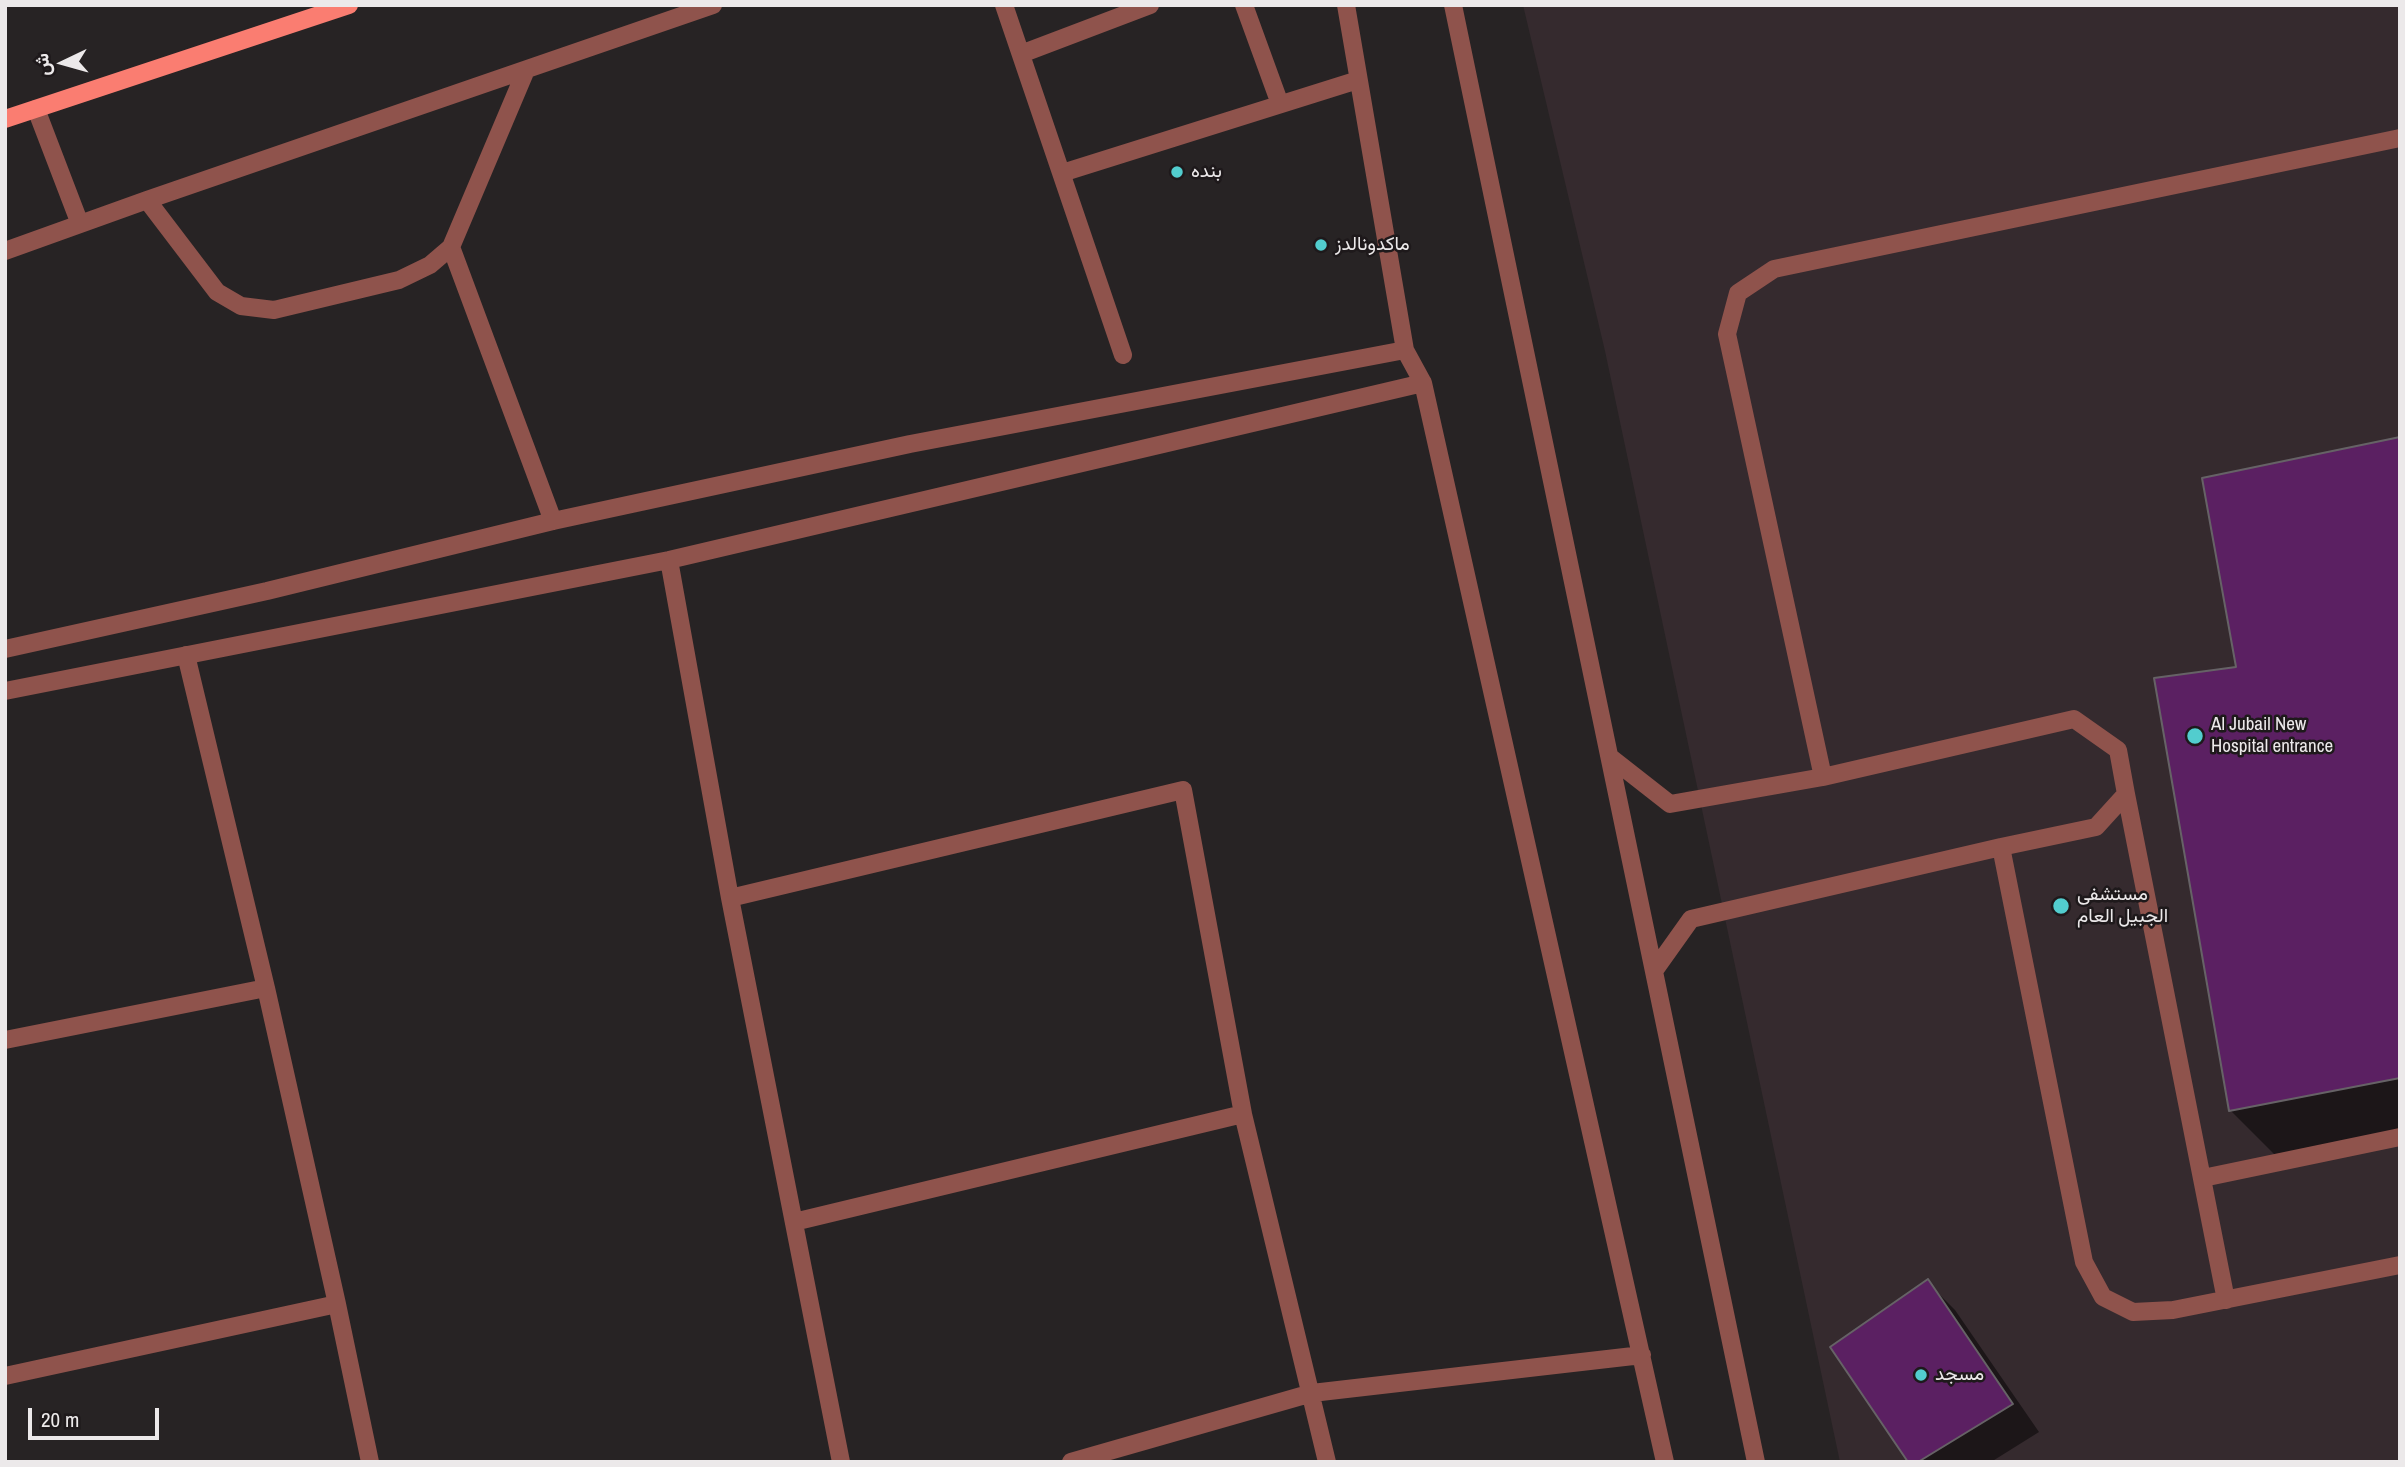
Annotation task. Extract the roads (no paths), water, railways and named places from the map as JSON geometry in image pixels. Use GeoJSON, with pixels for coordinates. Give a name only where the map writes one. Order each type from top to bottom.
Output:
{"type":"FeatureCollection","features":[{"type":"Feature","properties":{"kind":"main road"},"geometry":{"type":"LineString","coordinates":[[5,119],[349,5]]}},
{"type":"Feature","properties":{"kind":"street"},"geometry":{"type":"LineString","coordinates":[[5,251],[713,5]]}},
{"type":"Feature","properties":{"kind":"street"},"geometry":{"type":"LineString","coordinates":[[1004,5],[1124,355]]}},
{"type":"Feature","properties":{"kind":"street"},"geometry":{"type":"LineString","coordinates":[[1021,54],[1150,5]]}},
{"type":"Feature","properties":{"kind":"street"},"geometry":{"type":"LineString","coordinates":[[1244,5],[1280,104]]}},
{"type":"Feature","properties":{"kind":"street"},"geometry":{"type":"LineString","coordinates":[[1346,5],[1405,350],[1423,383],[1665,1462]]}},
{"type":"Feature","properties":{"kind":"street"},"geometry":{"type":"LineString","coordinates":[[1453,5],[1756,1462]]}},
{"type":"Feature","properties":{"kind":"street"},"geometry":{"type":"LineString","coordinates":[[147,200],[217,292],[241,306],[274,310],[399,280],[430,265],[451,247],[526,70]]}},
{"type":"Feature","properties":{"kind":"street"},"geometry":{"type":"LineString","coordinates":[[1062,173],[1359,80]]}},
{"type":"Feature","properties":{"kind":"street"},"geometry":{"type":"LineString","coordinates":[[36,109],[80,224]]}},
{"type":"Feature","properties":{"kind":"street"},"geometry":{"type":"LineString","coordinates":[[1823,777],[1727,334],[1738,293],[1774,269],[2400,138]]}},
{"type":"Feature","properties":{"kind":"street"},"geometry":{"type":"LineString","coordinates":[[451,247],[553,521]]}},
{"type":"Feature","properties":{"kind":"street"},"geometry":{"type":"LineString","coordinates":[[5,649],[267,590],[553,521],[910,444],[1405,350]]}},
{"type":"Feature","properties":{"kind":"street"},"geometry":{"type":"LineString","coordinates":[[5,691],[669,560],[1423,383]]}},
{"type":"Feature","properties":{"kind":"street"},"geometry":{"type":"LineString","coordinates":[[669,560],[730,898],[841,1462]]}},
{"type":"Feature","properties":{"kind":"street"},"geometry":{"type":"LineString","coordinates":[[186,654],[266,988],[370,1462]]}},
{"type":"Feature","properties":{"kind":"street"},"geometry":{"type":"LineString","coordinates":[[1610,757],[1670,804],[1823,777],[2074,719],[2118,750],[2226,1300]]}},
{"type":"Feature","properties":{"kind":"street"},"geometry":{"type":"LineString","coordinates":[[730,898],[1184,790],[1243,1114],[1327,1462]]}},
{"type":"Feature","properties":{"kind":"street"},"geometry":{"type":"LineString","coordinates":[[1654,971],[1691,919],[2096,827],[2126,794]]}},
{"type":"Feature","properties":{"kind":"street"},"geometry":{"type":"LineString","coordinates":[[2001,847],[2084,1262],[2103,1297],[2133,1312],[2173,1310],[2400,1265]]}},
{"type":"Feature","properties":{"kind":"street"},"geometry":{"type":"LineString","coordinates":[[5,1040],[266,988]]}},
{"type":"Feature","properties":{"kind":"street"},"geometry":{"type":"LineString","coordinates":[[794,1222],[1243,1114]]}},
{"type":"Feature","properties":{"kind":"street"},"geometry":{"type":"LineString","coordinates":[[2203,1178],[2400,1138]]}},
{"type":"Feature","properties":{"kind":"street"},"geometry":{"type":"LineString","coordinates":[[5,1376],[337,1304]]}},
{"type":"Feature","properties":{"kind":"street"},"geometry":{"type":"LineString","coordinates":[[1071,1462],[1312,1393],[1642,1355]]}},
{"type":"Feature","properties":{"kind":"place","name":"بنده"},"geometry":{"type":"Point","coordinates":[1177,172]}},
{"type":"Feature","properties":{"kind":"place","name":"ماكدونالدز"},"geometry":{"type":"Point","coordinates":[1321,245]}},
{"type":"Feature","properties":{"kind":"place","name":"Al Jubail New Hospital entrance"},"geometry":{"type":"Point","coordinates":[2195,736]}},
{"type":"Feature","properties":{"kind":"place","name":"مستشفى الجبيل العام"},"geometry":{"type":"Point","coordinates":[2061,906]}},
{"type":"Feature","properties":{"kind":"place","name":"مسجد"},"geometry":{"type":"Point","coordinates":[1921,1375]}}]}
